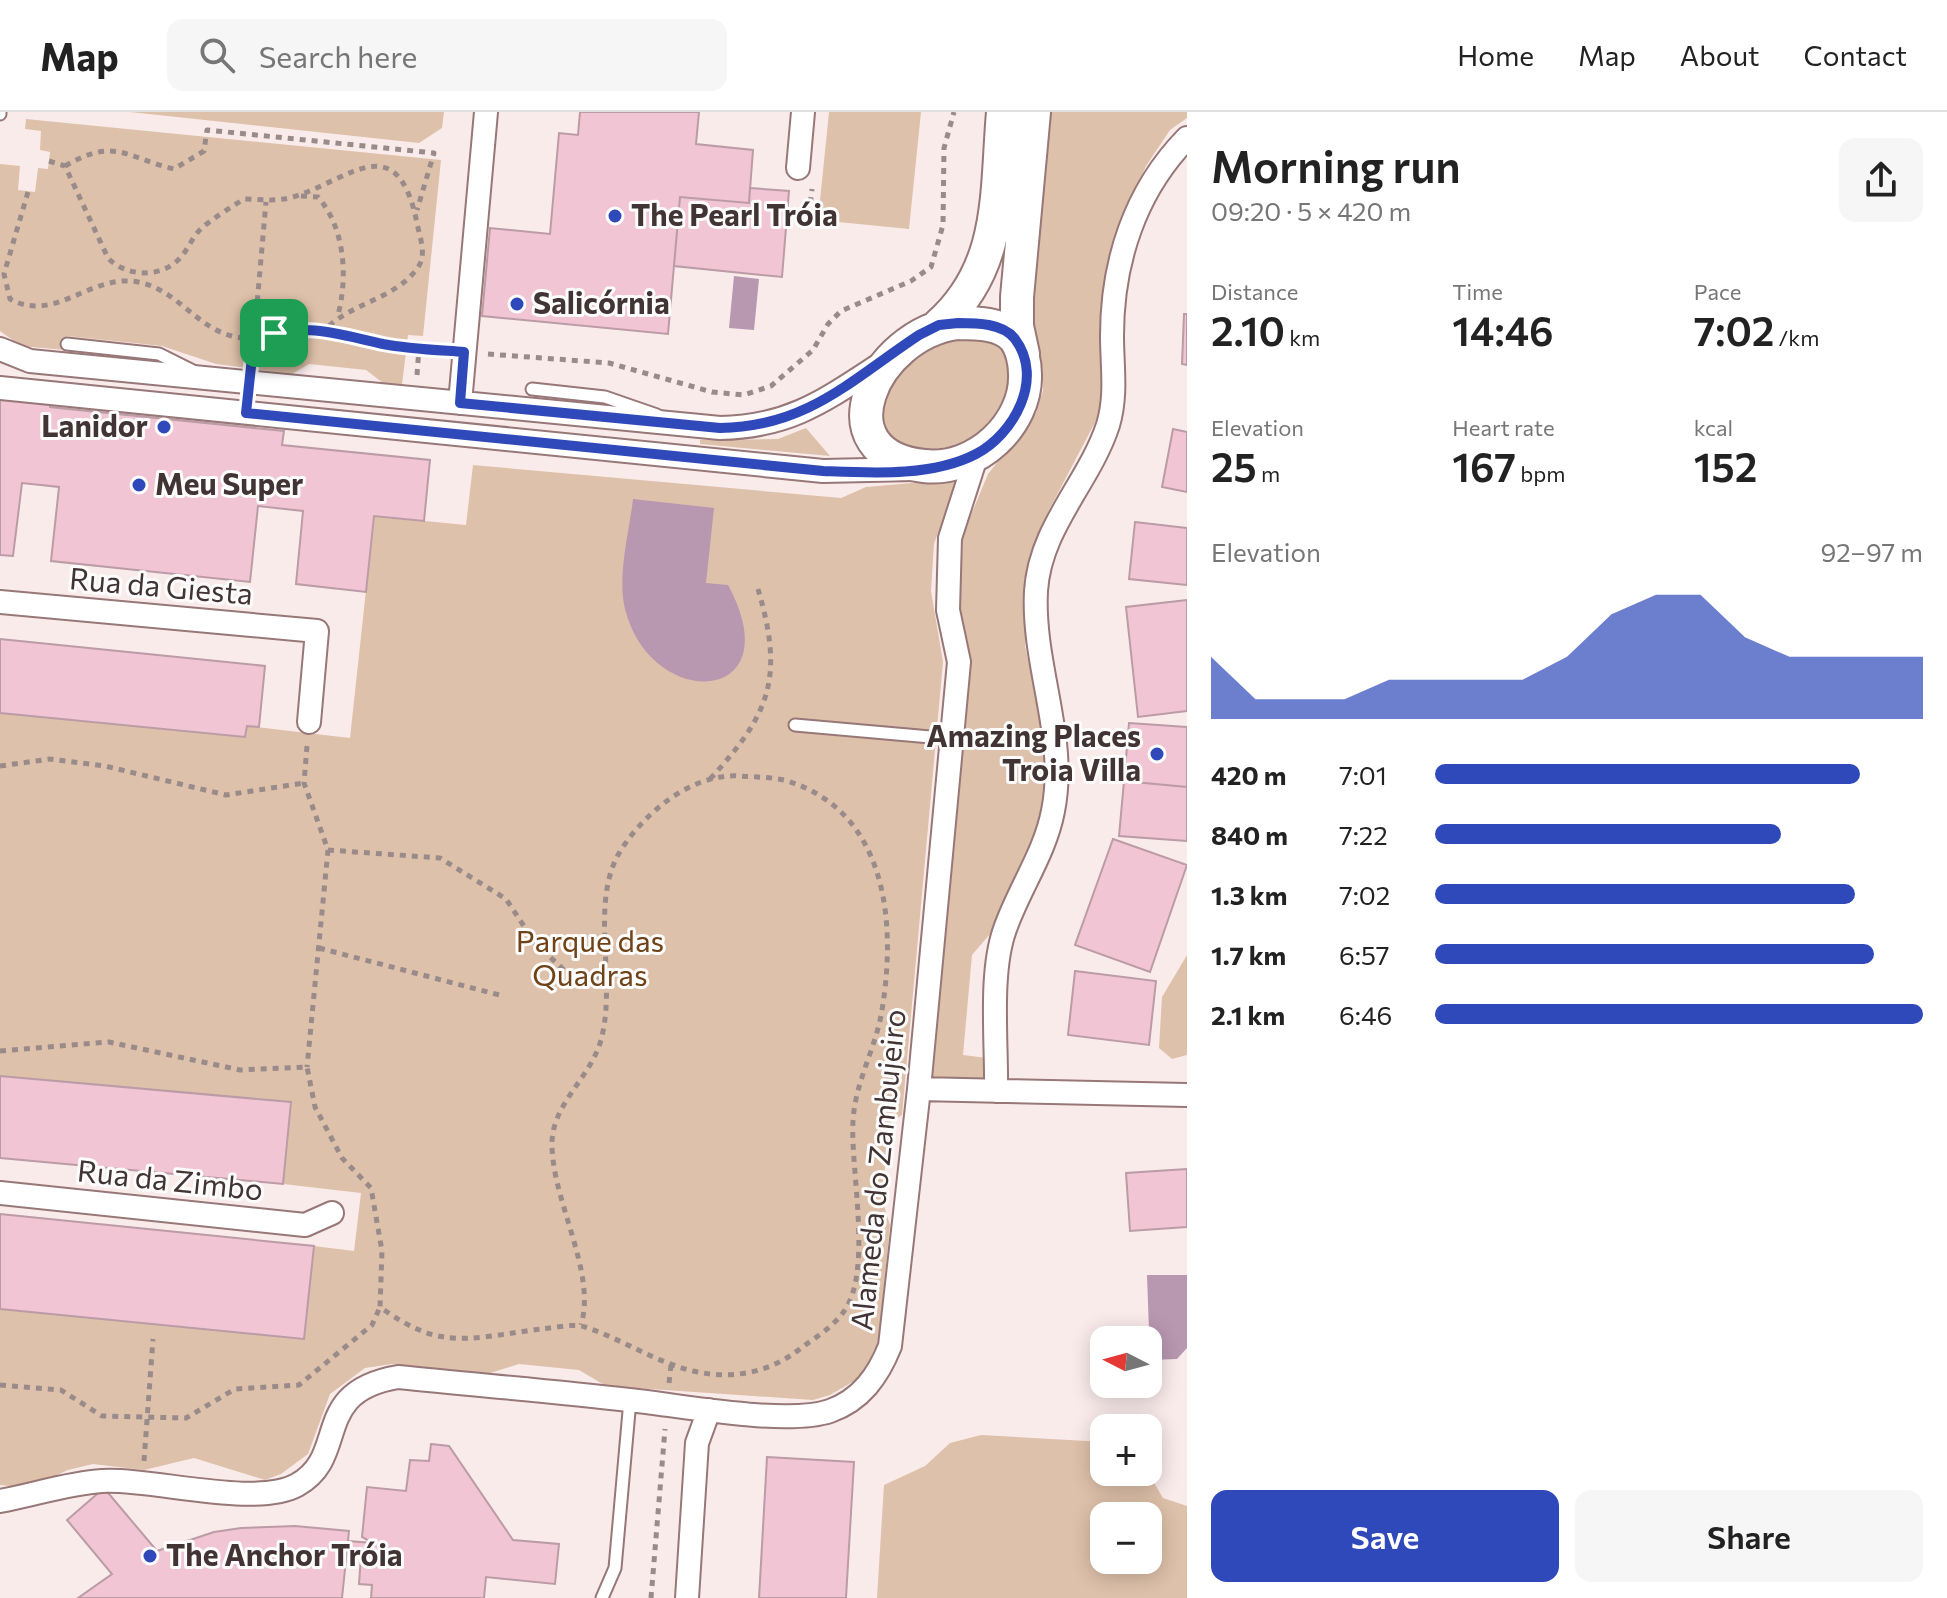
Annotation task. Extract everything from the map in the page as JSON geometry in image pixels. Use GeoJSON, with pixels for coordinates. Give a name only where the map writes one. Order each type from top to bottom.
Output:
{"type":"FeatureCollection","features":[{"type":"Feature","properties":{"kind":"main road"},"geometry":{"type":"LineString","coordinates":[[1003,112],[989,253],[959,307],[881,366],[870,390],[866,413],[870,429],[876,444],[893,458],[931,467],[977,454],[1011,423],[1022,404],[1025,361],[1017,326],[1017,297],[1034,112]]}},
{"type":"Feature","properties":{"kind":"main road"},"geometry":{"type":"LineString","coordinates":[[939,325],[979,323],[999,328],[1015,338],[1025,361]]}},
{"type":"Feature","properties":{"kind":"street"},"geometry":{"type":"LineString","coordinates":[[460,403],[486,112]]}},
{"type":"Feature","properties":{"kind":"street"},"geometry":{"type":"LineString","coordinates":[[798,168],[803,112]]}},
{"type":"Feature","properties":{"kind":"street"},"geometry":{"type":"LineString","coordinates":[[996,1091],[998,979],[1004,931],[1040,851],[1053,813],[1058,775],[1056,740],[1038,653],[1037,585],[1045,549],[1108,425],[1114,374],[1113,304],[1120,262],[1133,217],[1155,179],[1187,138]]}},
{"type":"Feature","properties":{"kind":"street"},"geometry":{"type":"LineString","coordinates":[[0,349],[30,361],[696,426],[753,428],[785,420],[891,357]]}},
{"type":"Feature","properties":{"kind":"street"},"geometry":{"type":"LineString","coordinates":[[0,388],[823,471],[881,472],[931,467]]}},
{"type":"Feature","properties":{"kind":"street","name":"Alameda do Zambujeiro"},"geometry":{"type":"LineString","coordinates":[[0,1501],[102,1481],[269,1492],[297,1485],[319,1465],[333,1421],[349,1396],[370,1382],[398,1377],[709,1410],[819,1414],[848,1403],[875,1377],[890,1346],[953,739],[959,662],[948,610],[950,538],[977,454]]}},
{"type":"Feature","properties":{"kind":"street","name":"Rua da Giesta"},"geometry":{"type":"LineString","coordinates":[[0,602],[317,631],[309,722]]}},
{"type":"Feature","properties":{"kind":"street"},"geometry":{"type":"LineString","coordinates":[[919,1089],[1187,1095]]}},
{"type":"Feature","properties":{"kind":"street","name":"Rua da Zimbo"},"geometry":{"type":"LineString","coordinates":[[0,1193],[305,1225],[332,1213]]}},
{"type":"Feature","properties":{"kind":"street"},"geometry":{"type":"LineString","coordinates":[[687,1598],[697,1443],[709,1410]]}},
{"type":"Feature","properties":{"kind":"lane"},"geometry":{"type":"LineString","coordinates":[[67,344],[159,354],[207,379]]}},
{"type":"Feature","properties":{"kind":"lane"},"geometry":{"type":"LineString","coordinates":[[532,389],[605,397],[696,426]]}},
{"type":"Feature","properties":{"kind":"lane"},"geometry":{"type":"LineString","coordinates":[[795,725],[953,739]]}},
{"type":"Feature","properties":{"kind":"lane"},"geometry":{"type":"LineString","coordinates":[[602,1598],[615,1568],[630,1400]]}},
{"type":"Feature","properties":{"kind":"path"},"geometry":{"type":"LineString","coordinates":[[28,192],[2,274],[10,299],[22,306],[56,305],[87,288],[111,282],[137,282],[164,290],[218,331],[254,339],[296,328],[325,330],[381,343],[609,363],[712,392],[744,395],[771,386],[813,350],[828,324],[841,311],[911,281],[931,267],[943,225],[944,148],[954,112]]}},
{"type":"Feature","properties":{"kind":"path"},"geometry":{"type":"LineString","coordinates":[[49,161],[65,166],[100,149],[119,150],[174,169],[204,151],[207,130],[434,153],[418,197],[416,223]]}},
{"type":"Feature","properties":{"kind":"path"},"geometry":{"type":"LineString","coordinates":[[292,197],[360,167],[376,165],[401,179],[411,195],[422,240],[420,266],[406,282],[338,316],[325,330]]}},
{"type":"Feature","properties":{"kind":"path"},"geometry":{"type":"LineString","coordinates":[[65,166],[108,258],[117,267],[131,272],[168,268],[180,258],[200,228],[224,216],[244,199],[266,202],[292,197],[318,197],[326,205],[345,262],[338,316]]}},
{"type":"Feature","properties":{"kind":"path"},"geometry":{"type":"LineString","coordinates":[[250,383],[266,202]]}},
{"type":"Feature","properties":{"kind":"path"},"geometry":{"type":"LineString","coordinates":[[710,780],[746,740],[765,702],[772,662],[768,622],[758,589]]}},
{"type":"Feature","properties":{"kind":"path"},"geometry":{"type":"LineString","coordinates":[[307,1067],[328,850],[304,783],[309,722]]}},
{"type":"Feature","properties":{"kind":"path"},"geometry":{"type":"LineString","coordinates":[[0,766],[50,759],[226,795],[304,783]]}},
{"type":"Feature","properties":{"kind":"path"},"geometry":{"type":"LineString","coordinates":[[581,1325],[585,1311],[580,1271],[554,1175],[552,1138],[560,1109],[584,1078],[601,1041],[608,979],[606,893],[616,859],[640,823],[696,784],[731,776],[782,780],[820,796],[859,830],[876,868],[886,919],[887,970],[882,1013],[856,1092],[853,1119],[859,1208],[854,1289],[845,1312],[781,1364],[739,1375],[697,1372],[671,1365],[651,1598]]}},
{"type":"Feature","properties":{"kind":"path"},"geometry":{"type":"LineString","coordinates":[[328,850],[440,858],[506,899],[535,943],[564,970],[608,979]]}},
{"type":"Feature","properties":{"kind":"path"},"geometry":{"type":"LineString","coordinates":[[319,948],[503,996]]}},
{"type":"Feature","properties":{"kind":"path"},"geometry":{"type":"LineString","coordinates":[[0,1385],[61,1390],[102,1416],[186,1418],[235,1389],[299,1385],[372,1325],[380,1307]]}},
{"type":"Feature","properties":{"kind":"path"},"geometry":{"type":"LineString","coordinates":[[143,1483],[153,1339]]}},
{"type":"Feature","properties":{"kind":"green space"},"geometry":{"type":"Polygon","coordinates":[[[130,112],[444,112],[442,128],[419,143],[130,112]]]}},
{"type":"Feature","properties":{"kind":"green space"},"geometry":{"type":"Polygon","coordinates":[[[829,112],[921,112],[909,229],[818,220],[829,112]]]}},
{"type":"Feature","properties":{"kind":"green space"},"geometry":{"type":"Polygon","coordinates":[[[1051,112],[1187,112],[1187,118],[1170,130],[1146,166],[1130,202],[1101,411],[1049,510],[1030,560],[1025,646],[1042,723],[1048,784],[1036,834],[1017,881],[990,934],[972,955],[963,1055],[987,1058],[987,1079],[927,1077],[969,671],[967,640],[956,592],[963,534],[988,474],[1036,413],[1043,390],[1042,363],[1034,334],[1034,298],[1051,112]]]}},
{"type":"Feature","properties":{"kind":"green space"},"geometry":{"type":"Polygon","coordinates":[[[26,119],[441,160],[423,336],[408,335],[402,385],[383,383],[366,370],[309,364],[292,374],[216,364],[162,346],[67,336],[65,350],[21,346],[0,331],[0,164],[20,166],[18,190],[35,192],[38,168],[48,169],[50,152],[40,150],[41,131],[25,129],[26,119]]]}},
{"type":"Feature","properties":{"kind":"green space"},"geometry":{"type":"Polygon","coordinates":[[[943,337],[981,337],[997,343],[1009,361],[1011,372],[1007,396],[996,416],[970,438],[938,448],[922,449],[906,445],[892,437],[881,424],[888,394],[907,363],[943,337]]]}},
{"type":"Feature","properties":{"kind":"green space"},"geometry":{"type":"Polygon","coordinates":[[[806,428],[830,456],[700,444],[700,440],[778,439],[806,428]]]}},
{"type":"Feature","properties":{"kind":"green space","name":"Parque das Quadras"},"geometry":{"type":"Polygon","coordinates":[[[473,465],[841,498],[866,487],[957,479],[934,544],[931,591],[943,662],[902,1115],[889,1124],[882,1199],[890,1225],[879,1340],[861,1377],[830,1395],[813,1400],[606,1386],[579,1370],[519,1364],[487,1374],[392,1364],[365,1368],[330,1394],[308,1454],[281,1474],[265,1480],[194,1458],[144,1470],[93,1464],[68,1470],[29,1488],[0,1485],[0,1309],[304,1339],[314,1246],[354,1251],[361,1193],[283,1184],[290,1102],[0,1076],[0,713],[245,737],[247,726],[350,738],[374,516],[466,525],[473,465]]]}},
{"type":"Feature","properties":{"kind":"green space"},"geometry":{"type":"Polygon","coordinates":[[[1187,955],[1187,1055],[1172,1059],[1159,1048],[1162,997],[1187,955]]]}},
{"type":"Feature","properties":{"kind":"green space"},"geometry":{"type":"Polygon","coordinates":[[[981,1435],[1090,1441],[1090,1486],[1156,1486],[1163,1498],[1187,1506],[1187,1598],[877,1598],[884,1485],[925,1466],[950,1443],[981,1435]]]}},
{"type":"Feature","properties":{"kind":"shaded area"},"geometry":{"type":"Polygon","coordinates":[[[734,276],[759,279],[754,330],[729,328],[734,276]]]}},
{"type":"Feature","properties":{"kind":"shaded area"},"geometry":{"type":"Polygon","coordinates":[[[633,499],[714,508],[706,583],[728,585],[743,625],[743,654],[731,673],[711,681],[686,679],[661,666],[640,643],[625,609],[622,583],[633,499]]]}},
{"type":"Feature","properties":{"kind":"shaded area"},"geometry":{"type":"Polygon","coordinates":[[[1147,1275],[1187,1275],[1187,1348],[1177,1359],[1162,1360],[1162,1326],[1149,1326],[1147,1275]]]}},
{"type":"Feature","properties":{"kind":"building","name":"The Pearl Tróia"},"geometry":{"type":"Polygon","coordinates":[[[580,112],[699,112],[696,144],[753,150],[749,203],[680,197],[668,334],[482,316],[490,228],[550,234],[559,133],[578,135],[580,112]]]}},
{"type":"Feature","properties":{"kind":"building"},"geometry":{"type":"Polygon","coordinates":[[[750,188],[789,191],[782,277],[674,266],[680,197],[749,203],[750,188]]]}},
{"type":"Feature","properties":{"kind":"building"},"geometry":{"type":"Polygon","coordinates":[[[1184,314],[1187,314],[1187,365],[1182,364],[1184,314]]]}},
{"type":"Feature","properties":{"kind":"building"},"geometry":{"type":"Polygon","coordinates":[[[0,397],[50,402],[50,407],[284,431],[282,445],[430,460],[424,521],[374,516],[366,592],[296,584],[303,511],[258,506],[250,582],[51,561],[59,487],[22,483],[13,556],[0,555],[0,397]]]}},
{"type":"Feature","properties":{"kind":"building"},"geometry":{"type":"Polygon","coordinates":[[[1173,429],[1187,432],[1187,492],[1162,487],[1173,429]]]}},
{"type":"Feature","properties":{"kind":"building"},"geometry":{"type":"Polygon","coordinates":[[[1135,522],[1187,528],[1187,585],[1129,579],[1135,522]]]}},
{"type":"Feature","properties":{"kind":"building"},"geometry":{"type":"Polygon","coordinates":[[[1187,600],[1187,711],[1138,717],[1126,607],[1187,600]]]}},
{"type":"Feature","properties":{"kind":"building"},"geometry":{"type":"Polygon","coordinates":[[[0,639],[265,666],[259,727],[247,726],[245,737],[0,713],[0,639]]]}},
{"type":"Feature","properties":{"kind":"building","name":"Amazing Places Troia Villa"},"geometry":{"type":"Polygon","coordinates":[[[1129,723],[1187,727],[1187,787],[1124,781],[1129,723]]]}},
{"type":"Feature","properties":{"kind":"building"},"geometry":{"type":"Polygon","coordinates":[[[1124,781],[1187,787],[1187,841],[1119,836],[1124,781]]]}},
{"type":"Feature","properties":{"kind":"building"},"geometry":{"type":"Polygon","coordinates":[[[1113,839],[1187,865],[1150,972],[1075,945],[1113,839]]]}},
{"type":"Feature","properties":{"kind":"building"},"geometry":{"type":"Polygon","coordinates":[[[1075,971],[1156,981],[1149,1045],[1068,1035],[1075,971]]]}},
{"type":"Feature","properties":{"kind":"building"},"geometry":{"type":"Polygon","coordinates":[[[0,1076],[291,1102],[283,1184],[0,1158],[0,1076]]]}},
{"type":"Feature","properties":{"kind":"building"},"geometry":{"type":"Polygon","coordinates":[[[1187,1169],[1187,1227],[1130,1231],[1126,1173],[1187,1169]]]}},
{"type":"Feature","properties":{"kind":"building"},"geometry":{"type":"Polygon","coordinates":[[[0,1214],[314,1246],[304,1339],[0,1309],[0,1214]]]}},
{"type":"Feature","properties":{"kind":"building"},"geometry":{"type":"Polygon","coordinates":[[[431,1444],[449,1446],[513,1540],[559,1544],[555,1584],[486,1577],[484,1598],[371,1598],[372,1585],[359,1584],[361,1556],[372,1557],[373,1543],[362,1537],[367,1487],[406,1491],[410,1460],[429,1461],[431,1444]]]}},
{"type":"Feature","properties":{"kind":"building"},"geometry":{"type":"Polygon","coordinates":[[[767,1457],[854,1462],[846,1598],[759,1598],[767,1457]]]}},
{"type":"Feature","properties":{"kind":"building"},"geometry":{"type":"Polygon","coordinates":[[[104,1488],[157,1551],[214,1532],[241,1528],[295,1526],[349,1531],[342,1598],[78,1598],[112,1574],[67,1520],[104,1488]]]}},
{"type":"Feature","properties":{"kind":"building"},"geometry":{"type":"Polygon","coordinates":[[[348,1541],[373,1543],[372,1557],[347,1555],[348,1541]]]}},
{"type":"Feature","properties":{"kind":"place","name":"The Pearl Tróia"},"geometry":{"type":"Point","coordinates":[615,216]}},
{"type":"Feature","properties":{"kind":"place","name":"Salicórnia"},"geometry":{"type":"Point","coordinates":[517,304]}},
{"type":"Feature","properties":{"kind":"place","name":"Lanidor"},"geometry":{"type":"Point","coordinates":[164,427]}},
{"type":"Feature","properties":{"kind":"place","name":"Meu Super"},"geometry":{"type":"Point","coordinates":[139,485]}},
{"type":"Feature","properties":{"kind":"place","name":"Amazing Places Troia Villa"},"geometry":{"type":"Point","coordinates":[1157,754]}},
{"type":"Feature","properties":{"kind":"place","name":"The Anchor Tróia"},"geometry":{"type":"Point","coordinates":[150,1556]}},
{"type":"Feature","properties":{"kind":"route"},"geometry":{"type":"LineString","coordinates":[[979,323],[999,328],[1015,338],[1025,361],[1025,385],[1022,404],[1011,423],[977,454],[931,467],[881,472],[823,471],[246,413],[254,339],[274,333],[296,328],[325,330],[403,347],[464,352],[460,403],[720,428],[753,428],[785,420],[807,410],[891,357],[919,335],[939,325],[979,323]]}}]}
